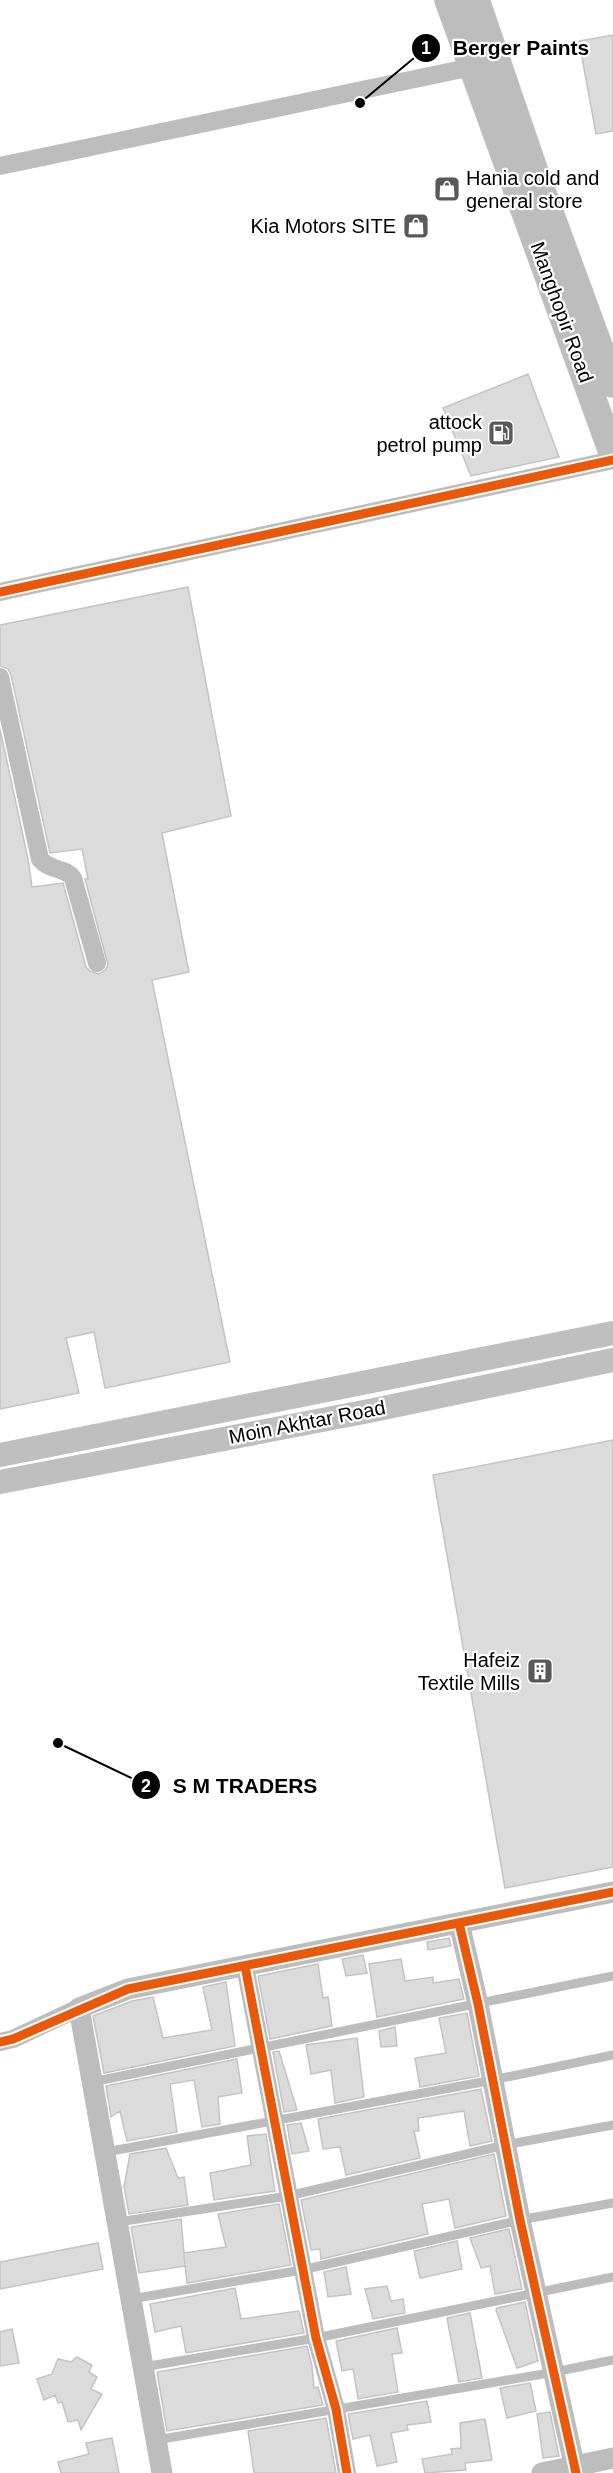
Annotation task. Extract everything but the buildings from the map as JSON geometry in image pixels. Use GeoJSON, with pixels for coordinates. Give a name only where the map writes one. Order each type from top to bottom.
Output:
{"type":"FeatureCollection","features":[{"type":"Feature","properties":{"kind":"main road","name":"Manghopir Road"},"geometry":{"type":"LineString","coordinates":[[447,0],[613,455]]}},
{"type":"Feature","properties":{"kind":"main road"},"geometry":{"type":"LineString","coordinates":[[476,0],[534,169],[608,354],[613,384]]}},
{"type":"Feature","properties":{"kind":"main road","name":"Moin Akhtar Road"},"geometry":{"type":"LineString","coordinates":[[0,1455],[613,1334]]}},
{"type":"Feature","properties":{"kind":"main road","name":"Moin Akhtar Road"},"geometry":{"type":"LineString","coordinates":[[0,1482],[369,1411],[613,1360]]}},
{"type":"Feature","properties":{"kind":"main road"},"geometry":{"type":"LineString","coordinates":[[363,1383],[369,1411]]}},
{"type":"Feature","properties":{"kind":"street"},"geometry":{"type":"LineString","coordinates":[[0,166],[472,67]]}},
{"type":"Feature","properties":{"kind":"street"},"geometry":{"type":"LineString","coordinates":[[0,592],[613,460]]}},
{"type":"Feature","properties":{"kind":"street"},"geometry":{"type":"LineString","coordinates":[[0,677],[40,859],[45,865],[69,873],[73,878],[97,963]]}},
{"type":"Feature","properties":{"kind":"street"},"geometry":{"type":"LineString","coordinates":[[0,2042],[13,2039],[79,2008],[128,1989],[613,1892]]}},
{"type":"Feature","properties":{"kind":"street"},"geometry":{"type":"LineString","coordinates":[[459,1923],[478,2004],[520,2220],[576,2470]]}},
{"type":"Feature","properties":{"kind":"street"},"geometry":{"type":"LineString","coordinates":[[245,1966],[302,2270],[316,2338],[336,2409],[347,2473]]}},
{"type":"Feature","properties":{"kind":"street"},"geometry":{"type":"LineString","coordinates":[[79,2008],[162,2473]]}},
{"type":"Feature","properties":{"kind":"street"},"geometry":{"type":"LineString","coordinates":[[542,2473],[576,2470],[613,2458]]}},
{"type":"Feature","properties":{"kind":"lane"},"geometry":{"type":"LineString","coordinates":[[92,2082],[613,1976]]}},
{"type":"Feature","properties":{"kind":"lane"},"geometry":{"type":"LineString","coordinates":[[105,2152],[493,2080],[613,2055]]}},
{"type":"Feature","properties":{"kind":"lane"},"geometry":{"type":"LineString","coordinates":[[117,2222],[288,2196],[505,2145],[613,2125]]}},
{"type":"Feature","properties":{"kind":"lane"},"geometry":{"type":"LineString","coordinates":[[131,2299],[302,2270],[520,2220],[613,2203]]}},
{"type":"Feature","properties":{"kind":"lane"},"geometry":{"type":"LineString","coordinates":[[143,2367],[316,2338],[613,2277]]}},
{"type":"Feature","properties":{"kind":"lane"},"geometry":{"type":"LineString","coordinates":[[156,2440],[555,2372],[613,2360]]}},
{"type":"Feature","properties":{"kind":"cycle path"},"geometry":{"type":"LineString","coordinates":[[0,592],[613,460]]}},
{"type":"Feature","properties":{"kind":"cycle path"},"geometry":{"type":"LineString","coordinates":[[0,2042],[13,2039],[128,1989],[613,1892]]}},
{"type":"Feature","properties":{"kind":"cycle path"},"geometry":{"type":"LineString","coordinates":[[459,1923],[478,2004],[520,2220],[576,2473]]}},
{"type":"Feature","properties":{"kind":"cycle path"},"geometry":{"type":"LineString","coordinates":[[245,1966],[316,2338],[336,2409],[347,2473]]}},
{"type":"Feature","properties":{"kind":"place","name":"Berger Paints"},"geometry":{"type":"Point","coordinates":[360,103]}},
{"type":"Feature","properties":{"kind":"place","name":"Hania cold and general store"},"geometry":{"type":"Point","coordinates":[447,189]}},
{"type":"Feature","properties":{"kind":"place","name":"Kia Motors SITE"},"geometry":{"type":"Point","coordinates":[416,226]}},
{"type":"Feature","properties":{"kind":"place","name":"attock petrol pump"},"geometry":{"type":"Point","coordinates":[501,433]}},
{"type":"Feature","properties":{"kind":"place","name":"Hafeiz Textile Mills"},"geometry":{"type":"Point","coordinates":[540,1671]}},
{"type":"Feature","properties":{"kind":"place","name":"S M TRADERS"},"geometry":{"type":"Point","coordinates":[58,1743]}}]}
